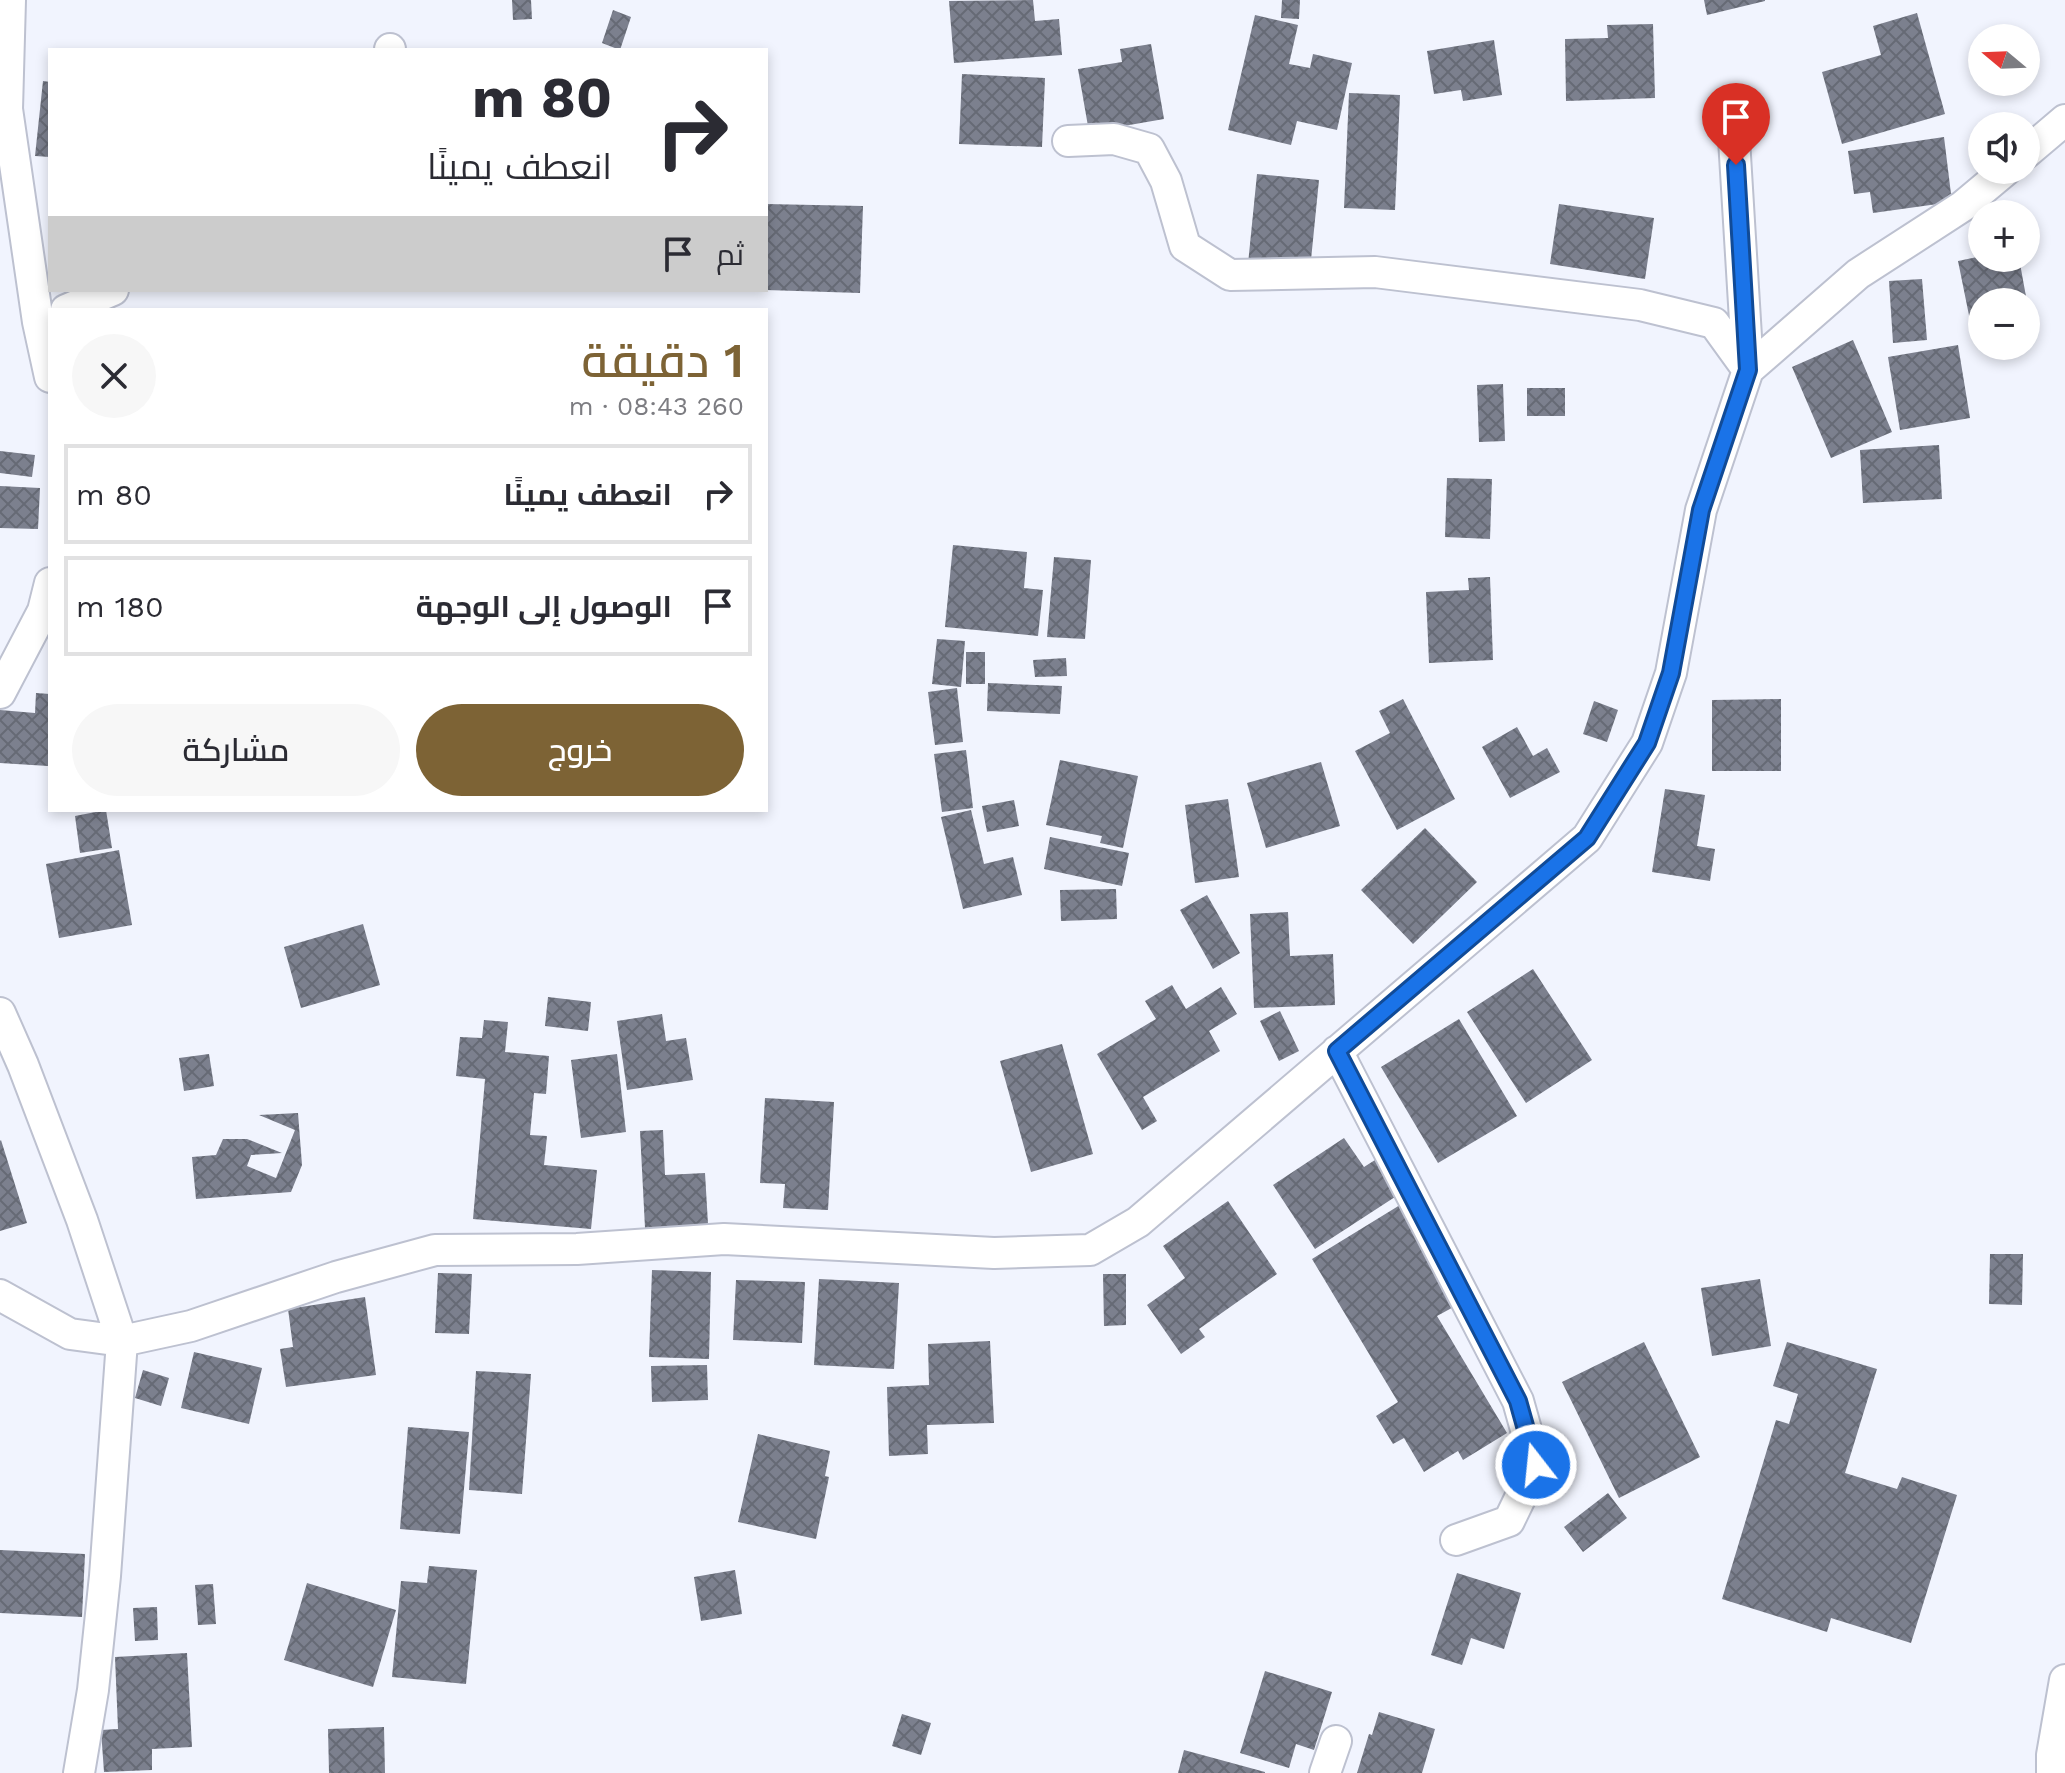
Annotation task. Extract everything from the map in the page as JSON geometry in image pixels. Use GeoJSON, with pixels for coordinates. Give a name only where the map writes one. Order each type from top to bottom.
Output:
{"type":"FeatureCollection","features":[{"type":"Feature","properties":{"kind":"street"},"geometry":{"type":"LineString","coordinates":[[10,0],[7,109],[48,358]]}},
{"type":"Feature","properties":{"kind":"street"},"geometry":{"type":"LineString","coordinates":[[0,1295],[70,1334],[122,1341],[191,1326],[336,1277],[435,1250],[577,1249],[724,1239],[994,1253],[1090,1250],[1138,1222],[1587,838],[1647,743],[1671,673],[1701,510],[1748,370],[1732,106]]}},
{"type":"Feature","properties":{"kind":"street"},"geometry":{"type":"LineString","coordinates":[[2040,141],[2065,120]]}},
{"type":"Feature","properties":{"kind":"street"},"geometry":{"type":"LineString","coordinates":[[1068,141],[1114,139],[1149,149],[1166,181],[1185,246],[1230,275],[1375,272],[1640,305],[1714,323],[1748,370]]}},
{"type":"Feature","properties":{"kind":"street"},"geometry":{"type":"LineString","coordinates":[[1748,370],[1858,274],[1963,206],[1989,184]]}},
{"type":"Feature","properties":{"kind":"street"},"geometry":{"type":"LineString","coordinates":[[71,308],[108,292]]}},
{"type":"Feature","properties":{"kind":"street"},"geometry":{"type":"LineString","coordinates":[[0,693],[43,611],[48,591]]}},
{"type":"Feature","properties":{"kind":"street"},"geometry":{"type":"LineString","coordinates":[[0,1013],[82,1220],[122,1341],[104,1591],[93,1690],[79,1773]]}},
{"type":"Feature","properties":{"kind":"street"},"geometry":{"type":"LineString","coordinates":[[1337,1051],[1518,1401],[1536,1465],[1509,1521],[1456,1540]]}},
{"type":"Feature","properties":{"kind":"street"},"geometry":{"type":"LineString","coordinates":[[2052,1773],[2052,1755],[2065,1680]]}},
{"type":"Feature","properties":{"kind":"street"},"geometry":{"type":"LineString","coordinates":[[1325,1773],[1336,1741]]}},
{"type":"Feature","properties":{"kind":"building"},"geometry":{"type":"Polygon","coordinates":[[[512,0],[531,0],[532,19],[513,20],[512,0]]]}},
{"type":"Feature","properties":{"kind":"building"},"geometry":{"type":"Polygon","coordinates":[[[1033,0],[1035,21],[1059,19],[1062,55],[954,63],[949,1],[1033,0]]]}},
{"type":"Feature","properties":{"kind":"building"},"geometry":{"type":"Polygon","coordinates":[[[1282,0],[1300,0],[1299,19],[1281,18],[1282,0]]]}},
{"type":"Feature","properties":{"kind":"building"},"geometry":{"type":"Polygon","coordinates":[[[1704,0],[1765,0],[1765,1],[1707,15],[1704,0]]]}},
{"type":"Feature","properties":{"kind":"building"},"geometry":{"type":"Polygon","coordinates":[[[613,10],[631,17],[621,48],[602,43],[613,10]]]}},
{"type":"Feature","properties":{"kind":"building"},"geometry":{"type":"Polygon","coordinates":[[[1917,13],[1945,114],[1842,144],[1822,72],[1881,55],[1873,26],[1917,13]]]}},
{"type":"Feature","properties":{"kind":"building"},"geometry":{"type":"Polygon","coordinates":[[[1255,15],[1298,25],[1289,64],[1310,68],[1313,54],[1352,63],[1337,130],[1297,121],[1291,145],[1228,130],[1255,15]]]}},
{"type":"Feature","properties":{"kind":"building"},"geometry":{"type":"Polygon","coordinates":[[[1653,24],[1655,98],[1566,101],[1565,39],[1608,38],[1607,25],[1653,24]]]}},
{"type":"Feature","properties":{"kind":"building"},"geometry":{"type":"Polygon","coordinates":[[[1494,40],[1502,95],[1463,101],[1461,90],[1434,94],[1427,51],[1494,40]]]}},
{"type":"Feature","properties":{"kind":"building"},"geometry":{"type":"Polygon","coordinates":[[[1151,44],[1164,119],[1089,132],[1078,69],[1122,62],[1120,49],[1151,44]]]}},
{"type":"Feature","properties":{"kind":"building"},"geometry":{"type":"Polygon","coordinates":[[[962,74],[1045,78],[1042,147],[959,144],[962,74]]]}},
{"type":"Feature","properties":{"kind":"building"},"geometry":{"type":"Polygon","coordinates":[[[43,81],[48,82],[48,157],[35,156],[43,81]]]}},
{"type":"Feature","properties":{"kind":"building"},"geometry":{"type":"Polygon","coordinates":[[[1349,93],[1400,95],[1395,210],[1344,208],[1349,93]]]}},
{"type":"Feature","properties":{"kind":"building"},"geometry":{"type":"Polygon","coordinates":[[[1944,137],[1952,202],[1873,213],[1870,192],[1854,194],[1848,151],[1944,137]]]}},
{"type":"Feature","properties":{"kind":"building"},"geometry":{"type":"Polygon","coordinates":[[[1257,174],[1319,180],[1310,270],[1248,264],[1257,174]]]}},
{"type":"Feature","properties":{"kind":"building"},"geometry":{"type":"Polygon","coordinates":[[[768,204],[863,206],[860,293],[768,290],[768,204]]]}},
{"type":"Feature","properties":{"kind":"building"},"geometry":{"type":"Polygon","coordinates":[[[1559,204],[1654,218],[1645,279],[1550,264],[1559,204]]]}},
{"type":"Feature","properties":{"kind":"building"},"geometry":{"type":"Polygon","coordinates":[[[1968,259],[1968,272],[2022,272],[2024,288],[1968,288],[1968,310],[1958,261],[1968,259]]]}},
{"type":"Feature","properties":{"kind":"building"},"geometry":{"type":"Polygon","coordinates":[[[1922,279],[1927,340],[1893,343],[1889,281],[1922,279]]]}},
{"type":"Feature","properties":{"kind":"building"},"geometry":{"type":"Polygon","coordinates":[[[1853,340],[1892,432],[1831,458],[1792,367],[1853,340]]]}},
{"type":"Feature","properties":{"kind":"building"},"geometry":{"type":"Polygon","coordinates":[[[1958,345],[1970,418],[1900,430],[1888,357],[1958,345]]]}},
{"type":"Feature","properties":{"kind":"building"},"geometry":{"type":"Polygon","coordinates":[[[1503,384],[1505,441],[1479,442],[1477,385],[1503,384]]]}},
{"type":"Feature","properties":{"kind":"building"},"geometry":{"type":"Polygon","coordinates":[[[1527,388],[1565,388],[1565,416],[1527,416],[1527,388]]]}},
{"type":"Feature","properties":{"kind":"building"},"geometry":{"type":"Polygon","coordinates":[[[1939,445],[1942,499],[1863,503],[1860,450],[1939,445]]]}},
{"type":"Feature","properties":{"kind":"building"},"geometry":{"type":"Polygon","coordinates":[[[0,451],[35,455],[32,477],[0,473],[0,451]]]}},
{"type":"Feature","properties":{"kind":"building"},"geometry":{"type":"Polygon","coordinates":[[[1447,478],[1492,479],[1490,539],[1445,537],[1447,478]]]}},
{"type":"Feature","properties":{"kind":"building"},"geometry":{"type":"Polygon","coordinates":[[[0,486],[40,488],[38,529],[0,528],[0,486]]]}},
{"type":"Feature","properties":{"kind":"building"},"geometry":{"type":"Polygon","coordinates":[[[953,545],[1027,552],[1024,588],[1043,590],[1038,636],[945,627],[953,545]]]}},
{"type":"Feature","properties":{"kind":"building"},"geometry":{"type":"Polygon","coordinates":[[[1054,557],[1091,560],[1085,639],[1047,637],[1054,557]]]}},
{"type":"Feature","properties":{"kind":"building"},"geometry":{"type":"Polygon","coordinates":[[[1490,577],[1493,660],[1429,663],[1426,592],[1469,590],[1468,578],[1490,577]]]}},
{"type":"Feature","properties":{"kind":"building"},"geometry":{"type":"Polygon","coordinates":[[[937,639],[965,641],[961,687],[932,684],[937,639]]]}},
{"type":"Feature","properties":{"kind":"building"},"geometry":{"type":"Polygon","coordinates":[[[966,652],[985,652],[985,684],[966,684],[966,652]]]}},
{"type":"Feature","properties":{"kind":"building"},"geometry":{"type":"Polygon","coordinates":[[[1066,658],[1067,676],[1035,677],[1033,660],[1066,658]]]}},
{"type":"Feature","properties":{"kind":"building"},"geometry":{"type":"Polygon","coordinates":[[[988,683],[1062,686],[1060,714],[987,711],[988,683]]]}},
{"type":"Feature","properties":{"kind":"building"},"geometry":{"type":"Polygon","coordinates":[[[957,688],[963,742],[935,745],[928,692],[957,688]]]}},
{"type":"Feature","properties":{"kind":"building"},"geometry":{"type":"Polygon","coordinates":[[[36,693],[48,694],[48,766],[0,763],[0,710],[35,713],[36,693]]]}},
{"type":"Feature","properties":{"kind":"building"},"geometry":{"type":"Polygon","coordinates":[[[1403,699],[1455,799],[1397,830],[1355,751],[1390,733],[1379,711],[1403,699]]]}},
{"type":"Feature","properties":{"kind":"building"},"geometry":{"type":"Polygon","coordinates":[[[1781,699],[1781,771],[1712,771],[1712,700],[1781,699]]]}},
{"type":"Feature","properties":{"kind":"building"},"geometry":{"type":"Polygon","coordinates":[[[1594,701],[1618,710],[1607,742],[1583,734],[1594,701]]]}},
{"type":"Feature","properties":{"kind":"building"},"geometry":{"type":"Polygon","coordinates":[[[1517,727],[1533,756],[1547,748],[1560,772],[1510,798],[1482,747],[1517,727]]]}},
{"type":"Feature","properties":{"kind":"building"},"geometry":{"type":"Polygon","coordinates":[[[966,750],[973,808],[942,812],[934,754],[966,750]]]}},
{"type":"Feature","properties":{"kind":"building"},"geometry":{"type":"Polygon","coordinates":[[[1060,760],[1138,776],[1123,848],[1100,843],[1102,836],[1046,825],[1060,760]]]}},
{"type":"Feature","properties":{"kind":"building"},"geometry":{"type":"Polygon","coordinates":[[[1321,762],[1340,826],[1266,848],[1247,783],[1321,762]]]}},
{"type":"Feature","properties":{"kind":"building"},"geometry":{"type":"Polygon","coordinates":[[[1665,789],[1705,795],[1697,846],[1715,849],[1710,881],[1652,872],[1665,789]]]}},
{"type":"Feature","properties":{"kind":"building"},"geometry":{"type":"Polygon","coordinates":[[[1228,799],[1239,877],[1195,883],[1185,805],[1228,799]]]}},
{"type":"Feature","properties":{"kind":"building"},"geometry":{"type":"Polygon","coordinates":[[[1014,800],[1019,826],[987,832],[982,806],[1014,800]]]}},
{"type":"Feature","properties":{"kind":"building"},"geometry":{"type":"Polygon","coordinates":[[[971,810],[984,864],[1013,857],[1022,895],[963,909],[941,817],[971,810]]]}},
{"type":"Feature","properties":{"kind":"building"},"geometry":{"type":"Polygon","coordinates":[[[106,812],[112,848],[80,853],[75,816],[106,812]]]}},
{"type":"Feature","properties":{"kind":"building"},"geometry":{"type":"Polygon","coordinates":[[[1425,828],[1477,882],[1413,944],[1361,890],[1425,828]]]}},
{"type":"Feature","properties":{"kind":"building"},"geometry":{"type":"Polygon","coordinates":[[[1050,837],[1129,853],[1122,886],[1044,869],[1050,837]]]}},
{"type":"Feature","properties":{"kind":"building"},"geometry":{"type":"Polygon","coordinates":[[[119,850],[132,925],[59,938],[46,864],[119,850]]]}},
{"type":"Feature","properties":{"kind":"building"},"geometry":{"type":"Polygon","coordinates":[[[1116,889],[1117,919],[1061,921],[1060,890],[1116,889]]]}},
{"type":"Feature","properties":{"kind":"building"},"geometry":{"type":"Polygon","coordinates":[[[1207,895],[1240,953],[1213,969],[1180,910],[1207,895]]]}},
{"type":"Feature","properties":{"kind":"building"},"geometry":{"type":"Polygon","coordinates":[[[1288,912],[1290,956],[1333,954],[1335,1005],[1254,1008],[1250,914],[1288,912]]]}},
{"type":"Feature","properties":{"kind":"building"},"geometry":{"type":"Polygon","coordinates":[[[363,924],[380,985],[301,1008],[284,947],[363,924]]]}},
{"type":"Feature","properties":{"kind":"building"},"geometry":{"type":"Polygon","coordinates":[[[1533,969],[1592,1060],[1526,1103],[1467,1012],[1533,969]]]}},
{"type":"Feature","properties":{"kind":"building"},"geometry":{"type":"Polygon","coordinates":[[[1172,985],[1186,1009],[1221,987],[1237,1014],[1209,1031],[1220,1051],[1143,1097],[1157,1121],[1142,1130],[1097,1054],[1156,1019],[1145,1001],[1172,985]]]}},
{"type":"Feature","properties":{"kind":"building"},"geometry":{"type":"Polygon","coordinates":[[[548,997],[591,1002],[588,1031],[545,1026],[548,997]]]}},
{"type":"Feature","properties":{"kind":"building"},"geometry":{"type":"Polygon","coordinates":[[[1280,1011],[1299,1051],[1279,1061],[1260,1021],[1280,1011]]]}},
{"type":"Feature","properties":{"kind":"building"},"geometry":{"type":"Polygon","coordinates":[[[662,1014],[666,1041],[686,1038],[693,1080],[627,1090],[617,1021],[662,1014]]]}},
{"type":"Feature","properties":{"kind":"building"},"geometry":{"type":"Polygon","coordinates":[[[1459,1019],[1517,1116],[1438,1163],[1381,1067],[1459,1019]]]}},
{"type":"Feature","properties":{"kind":"building"},"geometry":{"type":"Polygon","coordinates":[[[484,1020],[508,1022],[505,1052],[549,1056],[546,1094],[534,1093],[530,1135],[547,1136],[544,1165],[597,1170],[591,1229],[473,1219],[485,1079],[456,1076],[460,1037],[482,1038],[484,1020]]]}},
{"type":"Feature","properties":{"kind":"building"},"geometry":{"type":"Polygon","coordinates":[[[1062,1044],[1093,1154],[1031,1172],[1000,1061],[1062,1044]]]}},
{"type":"Feature","properties":{"kind":"building"},"geometry":{"type":"Polygon","coordinates":[[[209,1054],[214,1086],[184,1091],[179,1058],[209,1054]]]}},
{"type":"Feature","properties":{"kind":"building"},"geometry":{"type":"Polygon","coordinates":[[[617,1054],[626,1132],[581,1138],[571,1060],[617,1054]]]}},
{"type":"Feature","properties":{"kind":"building"},"geometry":{"type":"Polygon","coordinates":[[[765,1098],[834,1102],[828,1210],[783,1208],[785,1184],[760,1183],[765,1098]]]}},
{"type":"Feature","properties":{"kind":"building"},"geometry":{"type":"Polygon","coordinates":[[[298,1113],[302,1165],[291,1192],[196,1199],[192,1157],[216,1155],[223,1139],[247,1139],[282,1153],[251,1155],[247,1166],[276,1178],[295,1130],[259,1115],[298,1113]]]}},
{"type":"Feature","properties":{"kind":"building"},"geometry":{"type":"Polygon","coordinates":[[[663,1130],[665,1175],[705,1173],[708,1224],[645,1228],[640,1131],[663,1130]]]}},
{"type":"Feature","properties":{"kind":"building"},"geometry":{"type":"Polygon","coordinates":[[[1344,1138],[1364,1167],[1375,1160],[1398,1195],[1315,1249],[1273,1185],[1344,1138]]]}},
{"type":"Feature","properties":{"kind":"building"},"geometry":{"type":"Polygon","coordinates":[[[0,1141],[27,1223],[0,1231],[0,1141]]]}},
{"type":"Feature","properties":{"kind":"building"},"geometry":{"type":"Polygon","coordinates":[[[1228,1201],[1277,1274],[1199,1329],[1205,1337],[1181,1354],[1147,1305],[1185,1278],[1163,1246],[1228,1201]]]}},
{"type":"Feature","properties":{"kind":"building"},"geometry":{"type":"Polygon","coordinates":[[[1400,1205],[1459,1304],[1437,1316],[1507,1433],[1463,1460],[1458,1451],[1424,1472],[1404,1438],[1393,1444],[1376,1416],[1398,1402],[1312,1259],[1400,1205]]]}},
{"type":"Feature","properties":{"kind":"building"},"geometry":{"type":"Polygon","coordinates":[[[1990,1254],[2023,1254],[2022,1305],[1989,1304],[1990,1254]]]}},
{"type":"Feature","properties":{"kind":"building"},"geometry":{"type":"Polygon","coordinates":[[[652,1270],[711,1272],[709,1359],[649,1357],[652,1270]]]}},
{"type":"Feature","properties":{"kind":"building"},"geometry":{"type":"Polygon","coordinates":[[[438,1273],[472,1274],[469,1334],[435,1333],[438,1273]]]}},
{"type":"Feature","properties":{"kind":"building"},"geometry":{"type":"Polygon","coordinates":[[[1103,1274],[1126,1274],[1126,1325],[1104,1326],[1103,1274]]]}},
{"type":"Feature","properties":{"kind":"building"},"geometry":{"type":"Polygon","coordinates":[[[819,1279],[899,1283],[894,1369],[814,1365],[819,1279]]]}},
{"type":"Feature","properties":{"kind":"building"},"geometry":{"type":"Polygon","coordinates":[[[1760,1279],[1771,1346],[1712,1356],[1701,1288],[1760,1279]]]}},
{"type":"Feature","properties":{"kind":"building"},"geometry":{"type":"Polygon","coordinates":[[[736,1280],[805,1282],[802,1343],[733,1340],[736,1280]]]}},
{"type":"Feature","properties":{"kind":"building"},"geometry":{"type":"Polygon","coordinates":[[[365,1297],[376,1375],[286,1387],[280,1349],[293,1347],[288,1309],[365,1297]]]}},
{"type":"Feature","properties":{"kind":"building"},"geometry":{"type":"Polygon","coordinates":[[[990,1341],[994,1423],[927,1425],[928,1454],[889,1456],[887,1387],[929,1385],[928,1344],[990,1341]]]}},
{"type":"Feature","properties":{"kind":"building"},"geometry":{"type":"Polygon","coordinates":[[[1644,1342],[1700,1457],[1619,1498],[1562,1382],[1644,1342]]]}},
{"type":"Feature","properties":{"kind":"building"},"geometry":{"type":"Polygon","coordinates":[[[1787,1342],[1877,1369],[1845,1473],[1897,1489],[1902,1477],[1957,1495],[1911,1643],[1831,1618],[1827,1632],[1722,1599],[1776,1420],[1789,1424],[1798,1394],[1773,1386],[1787,1342]]]}},
{"type":"Feature","properties":{"kind":"building"},"geometry":{"type":"Polygon","coordinates":[[[194,1352],[262,1368],[249,1424],[181,1408],[194,1352]]]}},
{"type":"Feature","properties":{"kind":"building"},"geometry":{"type":"Polygon","coordinates":[[[707,1365],[708,1400],[652,1402],[651,1366],[707,1365]]]}},
{"type":"Feature","properties":{"kind":"building"},"geometry":{"type":"Polygon","coordinates":[[[143,1370],[169,1378],[161,1406],[135,1398],[143,1370]]]}},
{"type":"Feature","properties":{"kind":"building"},"geometry":{"type":"Polygon","coordinates":[[[476,1371],[531,1374],[522,1494],[469,1490],[476,1371]]]}},
{"type":"Feature","properties":{"kind":"building"},"geometry":{"type":"Polygon","coordinates":[[[408,1427],[469,1432],[460,1534],[400,1529],[408,1427]]]}},
{"type":"Feature","properties":{"kind":"building"},"geometry":{"type":"Polygon","coordinates":[[[758,1434],[830,1451],[825,1476],[829,1477],[816,1539],[738,1522],[758,1434]]]}},
{"type":"Feature","properties":{"kind":"building"},"geometry":{"type":"Polygon","coordinates":[[[1608,1493],[1627,1518],[1583,1552],[1564,1527],[1608,1493]]]}},
{"type":"Feature","properties":{"kind":"building"},"geometry":{"type":"Polygon","coordinates":[[[0,1550],[85,1554],[82,1617],[0,1613],[0,1550]]]}},
{"type":"Feature","properties":{"kind":"building"},"geometry":{"type":"Polygon","coordinates":[[[429,1566],[477,1570],[466,1684],[392,1677],[401,1581],[427,1583],[429,1566]]]}},
{"type":"Feature","properties":{"kind":"building"},"geometry":{"type":"Polygon","coordinates":[[[735,1570],[742,1614],[701,1621],[694,1577],[735,1570]]]}},
{"type":"Feature","properties":{"kind":"building"},"geometry":{"type":"Polygon","coordinates":[[[1457,1573],[1521,1593],[1504,1649],[1471,1638],[1462,1665],[1431,1655],[1457,1573]]]}},
{"type":"Feature","properties":{"kind":"building"},"geometry":{"type":"Polygon","coordinates":[[[307,1583],[396,1610],[373,1687],[284,1660],[307,1583]]]}},
{"type":"Feature","properties":{"kind":"building"},"geometry":{"type":"Polygon","coordinates":[[[213,1584],[216,1624],[198,1625],[195,1585],[213,1584]]]}},
{"type":"Feature","properties":{"kind":"building"},"geometry":{"type":"Polygon","coordinates":[[[157,1607],[158,1640],[135,1641],[133,1608],[157,1607]]]}},
{"type":"Feature","properties":{"kind":"building"},"geometry":{"type":"Polygon","coordinates":[[[187,1653],[192,1747],[152,1749],[152,1770],[104,1772],[101,1730],[118,1729],[115,1657],[187,1653]]]}},
{"type":"Feature","properties":{"kind":"building"},"geometry":{"type":"Polygon","coordinates":[[[1265,1671],[1332,1692],[1314,1750],[1296,1744],[1289,1768],[1240,1753],[1265,1671]]]}},
{"type":"Feature","properties":{"kind":"building"},"geometry":{"type":"Polygon","coordinates":[[[1379,1712],[1435,1729],[1422,1773],[1357,1773],[1379,1712]]]}},
{"type":"Feature","properties":{"kind":"building"},"geometry":{"type":"Polygon","coordinates":[[[902,1714],[931,1723],[921,1755],[892,1746],[902,1714]]]}},
{"type":"Feature","properties":{"kind":"building"},"geometry":{"type":"Polygon","coordinates":[[[384,1727],[385,1773],[329,1773],[328,1729],[384,1727]]]}},
{"type":"Feature","properties":{"kind":"building"},"geometry":{"type":"Polygon","coordinates":[[[1184,1750],[1265,1772],[1265,1773],[1178,1773],[1184,1750]]]}},
{"type":"Feature","properties":{"kind":"route"},"geometry":{"type":"LineString","coordinates":[[1536,1465],[1518,1401],[1337,1051],[1587,838],[1647,743],[1671,673],[1701,510],[1748,370],[1736,165]]}}]}
